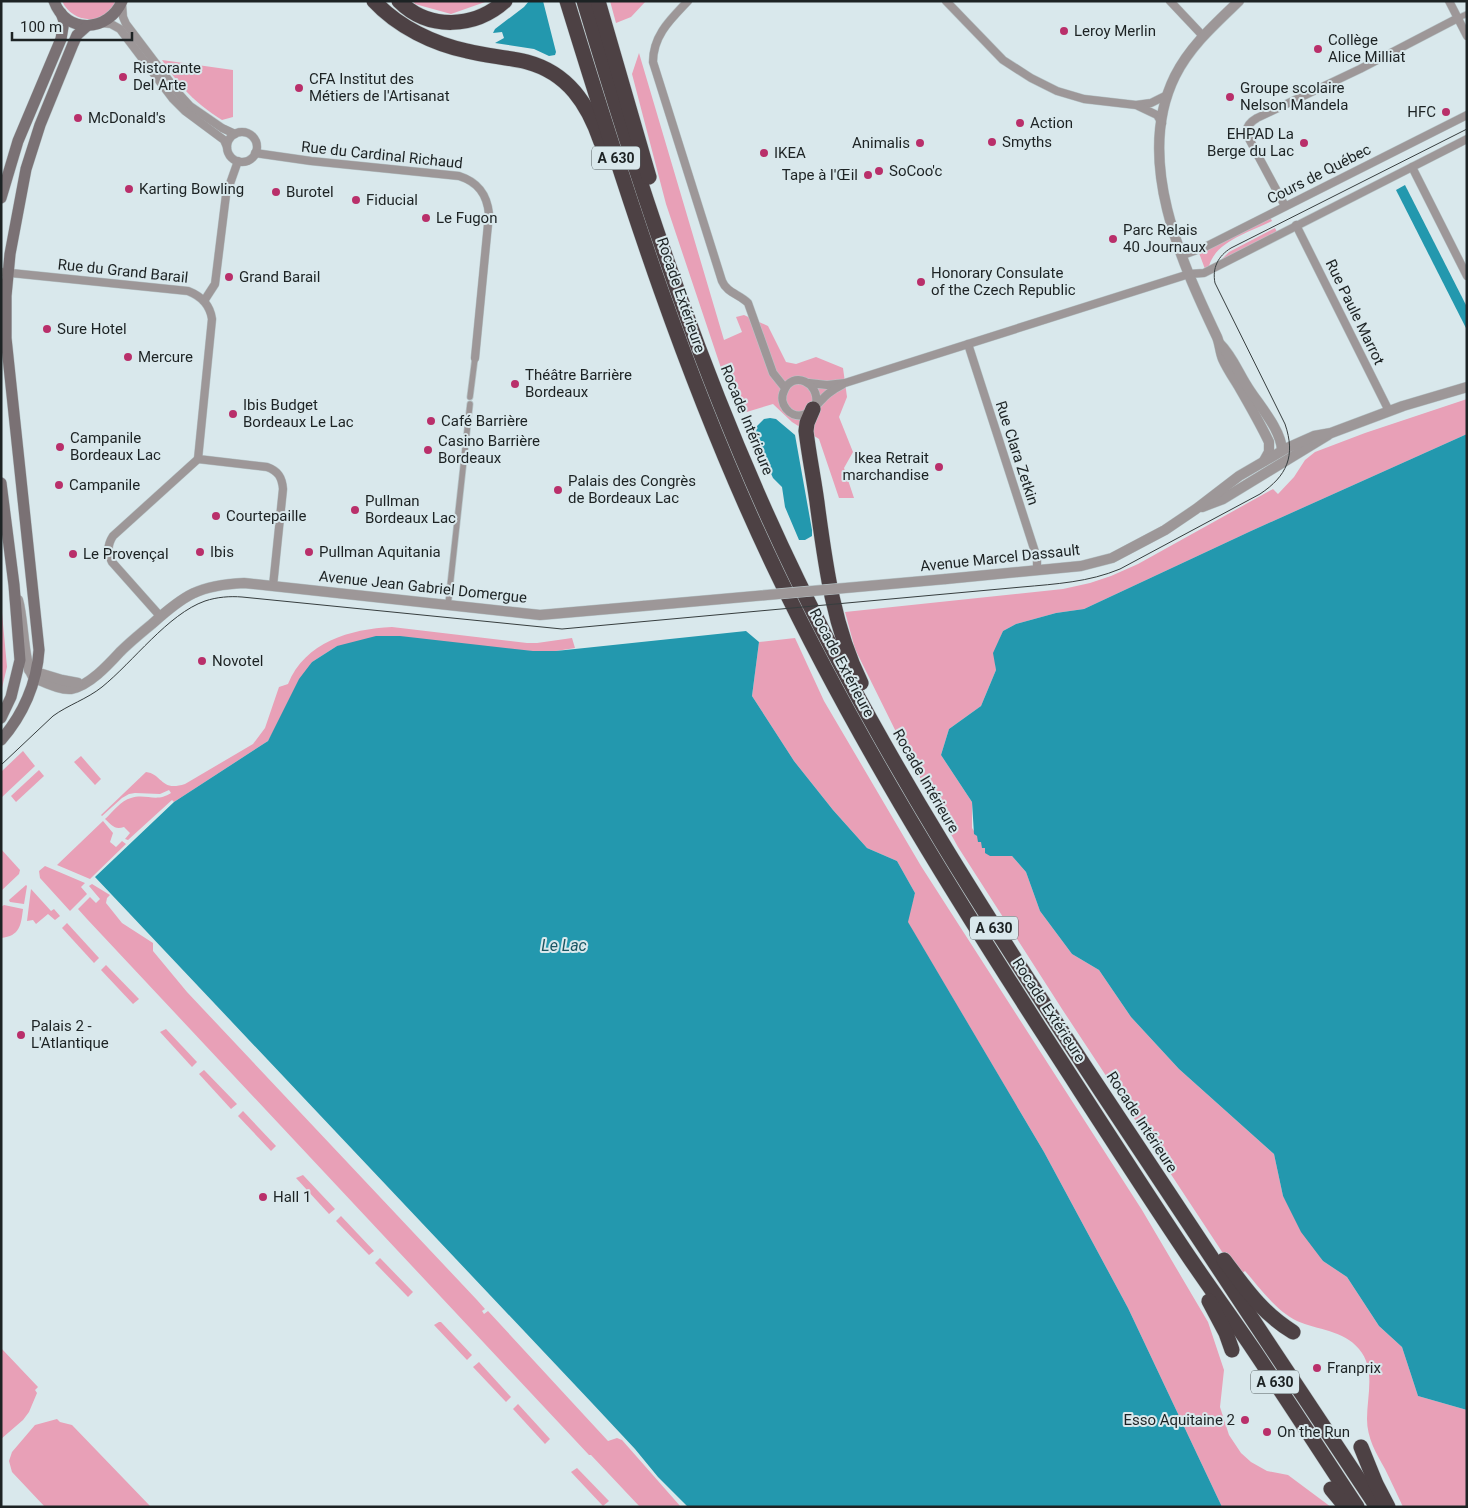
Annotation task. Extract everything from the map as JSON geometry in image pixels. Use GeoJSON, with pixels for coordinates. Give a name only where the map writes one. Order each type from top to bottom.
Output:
{"type":"FeatureCollection","features":[{"type":"Feature","properties":{"kind":"highway"},"geometry":{"type":"LineString","coordinates":[[374,1],[404,26],[419,34],[465,51],[526,62],[543,68],[555,75],[577,94],[592,118],[626,212],[668,313]]}},
{"type":"Feature","properties":{"kind":"highway"},"geometry":{"type":"LineString","coordinates":[[399,1],[414,13],[427,19],[455,23],[484,16],[505,1]]}},
{"type":"Feature","properties":{"kind":"highway","name":"Rocade Extérieure"},"geometry":{"type":"LineString","coordinates":[[567,1],[618,165],[668,313],[745,505],[801,623],[863,739],[948,884],[1190,1259],[1251,1346],[1357,1507]]}},
{"type":"Feature","properties":{"kind":"highway","name":"Rocade Intérieure"},"geometry":{"type":"LineString","coordinates":[[584,1],[648,206],[684,309],[734,436],[798,581],[870,720],[943,845],[1033,987],[1377,1507]]}},
{"type":"Feature","properties":{"kind":"highway"},"geometry":{"type":"LineString","coordinates":[[598,1],[657,204],[684,309]]}},
{"type":"Feature","properties":{"kind":"highway"},"geometry":{"type":"LineString","coordinates":[[605,1],[631,112]]}},
{"type":"Feature","properties":{"kind":"highway"},"geometry":{"type":"LineString","coordinates":[[815,406],[806,423],[806,431],[829,582],[839,628],[859,679],[911,778],[943,845]]}},
{"type":"Feature","properties":{"kind":"highway"},"geometry":{"type":"LineString","coordinates":[[1162,1183],[1264,1310],[1276,1321],[1293,1332]]}},
{"type":"Feature","properties":{"kind":"highway"},"geometry":{"type":"LineString","coordinates":[[1190,1259],[1195,1277],[1226,1333],[1232,1350]]}},
{"type":"Feature","properties":{"kind":"highway"},"geometry":{"type":"LineString","coordinates":[[1361,1447],[1376,1484],[1388,1507]]}},
{"type":"Feature","properties":{"kind":"highway"},"geometry":{"type":"LineString","coordinates":[[1331,1489],[1346,1507]]}},
{"type":"Feature","properties":{"kind":"main road"},"geometry":{"type":"LineString","coordinates":[[1,198],[14,154],[61,39],[64,21],[54,1]]}},
{"type":"Feature","properties":{"kind":"main road"},"geometry":{"type":"LineString","coordinates":[[61,13],[68,20],[88,26],[102,23],[114,15],[122,2]]}},
{"type":"Feature","properties":{"kind":"main road"},"geometry":{"type":"LineString","coordinates":[[1,740],[20,713],[30,672],[39,650],[6,338],[5,272],[31,152],[77,35],[88,26]]}},
{"type":"Feature","properties":{"kind":"main road"},"geometry":{"type":"LineString","coordinates":[[1,483],[20,650],[30,672]]}},
{"type":"Feature","properties":{"kind":"main road"},"geometry":{"type":"LineString","coordinates":[[1,718],[11,697],[30,672]]}},
{"type":"Feature","properties":{"kind":"street"},"geometry":{"type":"LineString","coordinates":[[688,1],[662,31],[653,52],[653,62],[722,281],[727,290],[748,303],[773,373],[785,388]]}},
{"type":"Feature","properties":{"kind":"street"},"geometry":{"type":"LineString","coordinates":[[946,1],[998,56],[1031,78],[1057,91],[1077,98],[1136,105],[1151,103],[1167,95]]}},
{"type":"Feature","properties":{"kind":"street"},"geometry":{"type":"LineString","coordinates":[[1170,1],[1203,36]]}},
{"type":"Feature","properties":{"kind":"street"},"geometry":{"type":"LineString","coordinates":[[1239,1],[1203,36],[1183,62],[1167,95],[1159,158],[1163,193],[1189,274],[1219,344],[1223,360],[1269,442],[1269,452],[1264,461]]}},
{"type":"Feature","properties":{"kind":"street"},"geometry":{"type":"LineString","coordinates":[[1449,1],[1467,36]]}},
{"type":"Feature","properties":{"kind":"street"},"geometry":{"type":"LineString","coordinates":[[122,2],[123,17],[126,24],[179,94],[198,112],[235,134]]}},
{"type":"Feature","properties":{"kind":"street"},"geometry":{"type":"LineString","coordinates":[[1285,206],[1247,135],[1247,128],[1250,123],[1467,14]]}},
{"type":"Feature","properties":{"kind":"street"},"geometry":{"type":"LineString","coordinates":[[102,23],[112,24],[120,30],[173,99],[185,111],[224,140],[230,156],[238,161],[246,161],[253,157],[256,144],[252,136],[243,132],[235,134],[229,139],[227,147]]}},
{"type":"Feature","properties":{"kind":"street"},"geometry":{"type":"LineString","coordinates":[[1136,105],[1157,115],[1162,123]]}},
{"type":"Feature","properties":{"kind":"street","name":"Cours de Québec"},"geometry":{"type":"LineString","coordinates":[[1183,255],[1205,247],[1467,114]]}},
{"type":"Feature","properties":{"kind":"street"},"geometry":{"type":"LineString","coordinates":[[844,383],[803,415],[797,415],[787,410],[782,399],[785,388],[794,381],[827,385],[844,383],[1189,274],[1204,273],[1467,139]]}},
{"type":"Feature","properties":{"kind":"street","name":"Rue du Cardinal Richaud"},"geometry":{"type":"LineString","coordinates":[[255,153],[302,160],[459,176],[470,179],[478,185],[486,199],[489,214],[475,358]]}},
{"type":"Feature","properties":{"kind":"street"},"geometry":{"type":"LineString","coordinates":[[1,175],[14,154]]}},
{"type":"Feature","properties":{"kind":"street"},"geometry":{"type":"LineString","coordinates":[[204,301],[215,284],[226,195],[238,161]]}},
{"type":"Feature","properties":{"kind":"street"},"geometry":{"type":"LineString","coordinates":[[1412,167],[1467,276]]}},
{"type":"Feature","properties":{"kind":"street","name":"Rue Paule Marrot"},"geometry":{"type":"LineString","coordinates":[[1296,225],[1388,411]]}},
{"type":"Feature","properties":{"kind":"street","name":"Rue du Grand Barail"},"geometry":{"type":"LineString","coordinates":[[5,272],[188,291],[204,301],[211,313],[212,319],[198,459]]}},
{"type":"Feature","properties":{"kind":"street","name":"Rue Clara Zetkin"},"geometry":{"type":"LineString","coordinates":[[968,344],[1037,558],[1037,570]]}},
{"type":"Feature","properties":{"kind":"street"},"geometry":{"type":"LineString","coordinates":[[1219,344],[1231,357],[1245,383],[1275,429],[1282,450]]}},
{"type":"Feature","properties":{"kind":"street"},"geometry":{"type":"LineString","coordinates":[[448,605],[475,358]]}},
{"type":"Feature","properties":{"kind":"street"},"geometry":{"type":"LineString","coordinates":[[809,383],[816,392],[815,406]]}},
{"type":"Feature","properties":{"kind":"street","name":"Avenue Marcel Dassault"},"geometry":{"type":"LineString","coordinates":[[794,592],[1081,566],[1112,558],[1165,530],[1217,492],[1282,450],[1309,438],[1331,433],[1388,411],[1467,387]]}},
{"type":"Feature","properties":{"kind":"street"},"geometry":{"type":"LineString","coordinates":[[1243,394],[1253,404],[1282,450],[1295,455]]}},
{"type":"Feature","properties":{"kind":"street","name":"Avenue Marcel Dassault"},"geometry":{"type":"LineString","coordinates":[[1196,509],[1210,506],[1223,499],[1331,433]]}},
{"type":"Feature","properties":{"kind":"street","name":"Avenue Marcel Dassault"},"geometry":{"type":"LineString","coordinates":[[1196,509],[1220,496],[1261,469],[1282,450]]}},
{"type":"Feature","properties":{"kind":"street"},"geometry":{"type":"LineString","coordinates":[[160,616],[112,562],[108,551],[109,543],[113,536],[198,459],[267,467],[279,475],[283,482],[283,489],[273,586]]}},
{"type":"Feature","properties":{"kind":"street","name":"Avenue Jean Gabriel Domergue"},"geometry":{"type":"LineString","coordinates":[[30,672],[71,689],[84,684],[98,674],[180,599],[209,587],[226,584],[244,583],[540,615],[794,592]]}},
{"type":"Feature","properties":{"kind":"shaded area"},"geometry":{"type":"Polygon","coordinates":[[[62,1],[116,1],[111,10],[104,16],[90,19],[76,16],[62,1]]]}},
{"type":"Feature","properties":{"kind":"shaded area"},"geometry":{"type":"Polygon","coordinates":[[[413,1],[488,1],[451,14],[415,4],[413,1]]]}},
{"type":"Feature","properties":{"kind":"shaded area"},"geometry":{"type":"Polygon","coordinates":[[[610,1],[646,1],[631,17],[616,23],[610,1]]]}},
{"type":"Feature","properties":{"kind":"shaded area"},"geometry":{"type":"Polygon","coordinates":[[[639,53],[724,340],[742,332],[736,317],[744,315],[768,326],[786,362],[796,364],[816,357],[843,368],[847,397],[839,417],[853,452],[844,468],[854,498],[839,498],[819,439],[792,422],[773,404],[740,414],[722,371],[666,204],[632,74],[639,53]]]}},
{"type":"Feature","properties":{"kind":"shaded area"},"geometry":{"type":"Polygon","coordinates":[[[162,60],[233,70],[233,117],[222,120],[203,107],[175,79],[162,60]]]}},
{"type":"Feature","properties":{"kind":"shaded area"},"geometry":{"type":"Polygon","coordinates":[[[1270,217],[1272,221],[1244,233],[1226,244],[1213,257],[1209,266],[1205,269],[1199,253],[1270,217]]]}},
{"type":"Feature","properties":{"kind":"shaded area"},"geometry":{"type":"Polygon","coordinates":[[[1275,228],[1277,232],[1221,260],[1229,252],[1275,228]]]}},
{"type":"Feature","properties":{"kind":"shaded area"},"geometry":{"type":"Polygon","coordinates":[[[1467,399],[1467,434],[1251,531],[1084,609],[1056,613],[1016,624],[1003,631],[994,653],[996,670],[981,706],[949,729],[941,755],[972,802],[972,828],[990,856],[1012,856],[1026,872],[1040,911],[1072,954],[1099,970],[1131,1017],[1179,1069],[1274,1154],[1283,1196],[1323,1261],[1347,1277],[1379,1326],[1402,1347],[1418,1396],[1467,1410],[1467,1507],[1403,1507],[1370,1439],[1367,1426],[1369,1374],[1364,1357],[1359,1349],[1346,1338],[1297,1321],[1282,1311],[1245,1271],[1238,1276],[958,847],[906,752],[855,649],[845,612],[1063,589],[1111,576],[1138,564],[1273,489],[1278,494],[1294,477],[1305,460],[1315,452],[1467,399]]]}},
{"type":"Feature","properties":{"kind":"shaded area"},"geometry":{"type":"Polygon","coordinates":[[[1,602],[7,667],[1,692],[1,602]]]}},
{"type":"Feature","properties":{"kind":"shaded area"},"geometry":{"type":"Polygon","coordinates":[[[392,627],[527,643],[572,638],[575,648],[556,651],[533,651],[337,646],[312,662],[268,741],[174,802],[172,800],[128,840],[125,839],[130,833],[124,827],[115,827],[105,819],[127,799],[166,796],[171,793],[169,790],[160,794],[129,794],[101,815],[146,772],[152,773],[171,786],[185,784],[253,744],[265,728],[279,687],[288,684],[296,670],[317,648],[345,635],[376,628],[392,627]]]}},
{"type":"Feature","properties":{"kind":"shaded area"},"geometry":{"type":"Polygon","coordinates":[[[795,638],[824,701],[921,866],[1142,1210],[1208,1322],[1224,1370],[1220,1407],[1229,1435],[1241,1453],[1251,1462],[1267,1471],[1288,1475],[1331,1507],[1222,1507],[1128,1308],[1044,1152],[907,921],[915,893],[897,861],[867,848],[833,810],[794,761],[752,696],[759,642],[795,638]]]}},
{"type":"Feature","properties":{"kind":"shaded area"},"geometry":{"type":"Polygon","coordinates":[[[23,751],[35,766],[1,798],[1,772],[23,751]]]}},
{"type":"Feature","properties":{"kind":"shaded area"},"geometry":{"type":"Polygon","coordinates":[[[81,756],[101,779],[95,785],[74,762],[81,756]]]}},
{"type":"Feature","properties":{"kind":"shaded area"},"geometry":{"type":"Polygon","coordinates":[[[39,770],[44,776],[16,802],[11,796],[39,770]]]}},
{"type":"Feature","properties":{"kind":"shaded area"},"geometry":{"type":"Polygon","coordinates":[[[103,821],[113,833],[110,842],[116,847],[122,841],[126,844],[90,879],[57,865],[103,821]]]}},
{"type":"Feature","properties":{"kind":"shaded area"},"geometry":{"type":"Polygon","coordinates":[[[1,849],[20,870],[19,874],[1,891],[1,849]]]}},
{"type":"Feature","properties":{"kind":"shaded area"},"geometry":{"type":"Polygon","coordinates":[[[45,866],[85,883],[81,887],[87,894],[70,911],[40,878],[39,871],[45,866]]]}},
{"type":"Feature","properties":{"kind":"shaded area"},"geometry":{"type":"Polygon","coordinates":[[[92,884],[110,895],[106,903],[122,923],[153,943],[153,951],[187,992],[477,1300],[485,1309],[482,1311],[484,1314],[488,1311],[608,1441],[617,1438],[622,1440],[681,1507],[640,1507],[589,1455],[78,909],[90,897],[96,903],[100,899],[89,886],[92,884]]]}},
{"type":"Feature","properties":{"kind":"shaded area"},"geometry":{"type":"Polygon","coordinates":[[[26,885],[24,904],[10,902],[9,900],[26,885]]]}},
{"type":"Feature","properties":{"kind":"shaded area"},"geometry":{"type":"Polygon","coordinates":[[[31,889],[51,911],[54,909],[60,916],[55,920],[48,914],[36,924],[33,920],[27,921],[31,889]]]}},
{"type":"Feature","properties":{"kind":"shaded area"},"geometry":{"type":"Polygon","coordinates":[[[4,905],[23,909],[16,932],[1,938],[1,907],[4,905]]]}},
{"type":"Feature","properties":{"kind":"shaded area"},"geometry":{"type":"Polygon","coordinates":[[[67,923],[99,958],[94,963],[62,928],[67,923]]]}},
{"type":"Feature","properties":{"kind":"shaded area"},"geometry":{"type":"Polygon","coordinates":[[[106,965],[139,999],[133,1004],[101,970],[106,965]]]}},
{"type":"Feature","properties":{"kind":"shaded area"},"geometry":{"type":"Polygon","coordinates":[[[166,1029],[197,1062],[192,1067],[160,1032],[166,1029]]]}},
{"type":"Feature","properties":{"kind":"shaded area"},"geometry":{"type":"Polygon","coordinates":[[[204,1070],[237,1104],[231,1109],[199,1074],[204,1070]]]}},
{"type":"Feature","properties":{"kind":"shaded area"},"geometry":{"type":"Polygon","coordinates":[[[243,1111],[276,1146],[271,1151],[238,1116],[243,1111]]]}},
{"type":"Feature","properties":{"kind":"shaded area"},"geometry":{"type":"Polygon","coordinates":[[[303,1175],[335,1209],[329,1214],[296,1178],[303,1175]]]}},
{"type":"Feature","properties":{"kind":"shaded area"},"geometry":{"type":"Polygon","coordinates":[[[341,1216],[374,1251],[369,1255],[336,1221],[341,1216]]]}},
{"type":"Feature","properties":{"kind":"shaded area"},"geometry":{"type":"Polygon","coordinates":[[[380,1258],[413,1292],[408,1297],[375,1263],[380,1258]]]}},
{"type":"Feature","properties":{"kind":"shaded area"},"geometry":{"type":"Polygon","coordinates":[[[439,1322],[472,1355],[467,1360],[434,1325],[439,1322]]]}},
{"type":"Feature","properties":{"kind":"shaded area"},"geometry":{"type":"Polygon","coordinates":[[[1,1348],[38,1387],[35,1390],[37,1393],[29,1412],[23,1420],[1,1439],[1,1348]]]}},
{"type":"Feature","properties":{"kind":"shaded area"},"geometry":{"type":"Polygon","coordinates":[[[479,1362],[511,1397],[506,1402],[473,1367],[479,1362]]]}},
{"type":"Feature","properties":{"kind":"shaded area"},"geometry":{"type":"Polygon","coordinates":[[[518,1404],[550,1439],[545,1444],[513,1409],[518,1404]]]}},
{"type":"Feature","properties":{"kind":"shaded area"},"geometry":{"type":"Polygon","coordinates":[[[57,1419],[60,1422],[72,1425],[151,1507],[45,1507],[12,1472],[9,1461],[12,1452],[35,1425],[57,1419]]]}},
{"type":"Feature","properties":{"kind":"shaded area"},"geometry":{"type":"Polygon","coordinates":[[[577,1468],[609,1501],[603,1506],[571,1472],[577,1468]]]}},
{"type":"Feature","properties":{"kind":"water"},"geometry":{"type":"Polygon","coordinates":[[[529,1],[543,1],[556,52],[555,55],[549,56],[534,49],[495,43],[504,38],[502,32],[493,33],[495,29],[529,1]]]}},
{"type":"Feature","properties":{"kind":"water"},"geometry":{"type":"Polygon","coordinates":[[[1405,185],[1467,307],[1467,330],[1396,190],[1405,185]]]}},
{"type":"Feature","properties":{"kind":"water"},"geometry":{"type":"Polygon","coordinates":[[[764,419],[776,419],[795,435],[812,530],[812,536],[805,540],[799,540],[785,507],[782,487],[773,478],[755,438],[757,426],[764,419]]]}},
{"type":"Feature","properties":{"kind":"water"},"geometry":{"type":"Polygon","coordinates":[[[1467,434],[1467,1410],[1418,1396],[1402,1347],[1379,1326],[1347,1277],[1323,1261],[1301,1232],[1283,1196],[1274,1154],[1179,1069],[1131,1017],[1099,970],[1072,954],[1040,911],[1026,872],[1012,856],[990,856],[985,853],[985,848],[982,848],[981,842],[978,842],[977,836],[974,834],[972,802],[941,755],[949,729],[981,706],[996,670],[993,653],[1003,631],[1016,624],[1056,613],[1084,609],[1251,531],[1467,434]]]}},
{"type":"Feature","properties":{"kind":"water","name":"Le Lac"},"geometry":{"type":"Polygon","coordinates":[[[746,631],[759,642],[752,696],[794,761],[833,810],[867,848],[897,861],[915,893],[908,922],[1044,1152],[1128,1308],[1222,1507],[688,1507],[95,877],[174,802],[268,741],[299,679],[312,662],[337,646],[376,636],[400,636],[533,651],[556,651],[746,631]]]}},
{"type":"Feature","properties":{"kind":"tram line"},"geometry":{"type":"LineString","coordinates":[[1,765],[53,716],[90,695],[114,677],[164,627],[178,616],[191,607],[219,598],[242,597],[562,629],[1060,583],[1084,580],[1120,569],[1260,494],[1277,480],[1287,464],[1290,446],[1285,424],[1215,283],[1214,272],[1219,259],[1231,248],[1467,129]]}},
{"type":"Feature","properties":{"kind":"place","name":"Leroy Merlin"},"geometry":{"type":"Point","coordinates":[1064,31]}},
{"type":"Feature","properties":{"kind":"place","name":"Collège Alice Milliat"},"geometry":{"type":"Point","coordinates":[1318,49]}},
{"type":"Feature","properties":{"kind":"place","name":"Ristorante Del Arte"},"geometry":{"type":"Point","coordinates":[123,77]}},
{"type":"Feature","properties":{"kind":"place","name":"CFA Institut des Métiers de l'Artisanat"},"geometry":{"type":"Point","coordinates":[299,88]}},
{"type":"Feature","properties":{"kind":"place","name":"Groupe scolaire Nelson Mandela"},"geometry":{"type":"Point","coordinates":[1230,97]}},
{"type":"Feature","properties":{"kind":"place","name":"HFC"},"geometry":{"type":"Point","coordinates":[1446,112]}},
{"type":"Feature","properties":{"kind":"place","name":"McDonald's"},"geometry":{"type":"Point","coordinates":[78,118]}},
{"type":"Feature","properties":{"kind":"place","name":"Action"},"geometry":{"type":"Point","coordinates":[1020,123]}},
{"type":"Feature","properties":{"kind":"place","name":"Smyths"},"geometry":{"type":"Point","coordinates":[992,142]}},
{"type":"Feature","properties":{"kind":"place","name":"Animalis"},"geometry":{"type":"Point","coordinates":[920,143]}},
{"type":"Feature","properties":{"kind":"place","name":"EHPAD La Berge du Lac"},"geometry":{"type":"Point","coordinates":[1304,143]}},
{"type":"Feature","properties":{"kind":"place","name":"IKEA"},"geometry":{"type":"Point","coordinates":[764,153]}},
{"type":"Feature","properties":{"kind":"place","name":"SoCoo'c"},"geometry":{"type":"Point","coordinates":[879,171]}},
{"type":"Feature","properties":{"kind":"place","name":"Tape à l'Œil"},"geometry":{"type":"Point","coordinates":[868,175]}},
{"type":"Feature","properties":{"kind":"place","name":"Karting Bowling"},"geometry":{"type":"Point","coordinates":[129,189]}},
{"type":"Feature","properties":{"kind":"place","name":"Burotel"},"geometry":{"type":"Point","coordinates":[276,192]}},
{"type":"Feature","properties":{"kind":"place","name":"Fiducial"},"geometry":{"type":"Point","coordinates":[356,200]}},
{"type":"Feature","properties":{"kind":"place","name":"Le Fugon"},"geometry":{"type":"Point","coordinates":[426,218]}},
{"type":"Feature","properties":{"kind":"place","name":"Parc Relais 40 Journaux"},"geometry":{"type":"Point","coordinates":[1113,239]}},
{"type":"Feature","properties":{"kind":"place","name":"Grand Barail"},"geometry":{"type":"Point","coordinates":[229,277]}},
{"type":"Feature","properties":{"kind":"place","name":"Honorary Consulate of the Czech Republic"},"geometry":{"type":"Point","coordinates":[921,282]}},
{"type":"Feature","properties":{"kind":"place","name":"Sure Hotel"},"geometry":{"type":"Point","coordinates":[47,329]}},
{"type":"Feature","properties":{"kind":"place","name":"Mercure"},"geometry":{"type":"Point","coordinates":[128,357]}},
{"type":"Feature","properties":{"kind":"place","name":"Théâtre Barrière Bordeaux"},"geometry":{"type":"Point","coordinates":[515,384]}},
{"type":"Feature","properties":{"kind":"place","name":"Ibis Budget Bordeaux Le Lac"},"geometry":{"type":"Point","coordinates":[233,414]}},
{"type":"Feature","properties":{"kind":"place","name":"Café Barrière"},"geometry":{"type":"Point","coordinates":[431,421]}},
{"type":"Feature","properties":{"kind":"place","name":"Campanile Bordeaux Lac"},"geometry":{"type":"Point","coordinates":[60,447]}},
{"type":"Feature","properties":{"kind":"place","name":"Casino Barrière Bordeaux"},"geometry":{"type":"Point","coordinates":[428,450]}},
{"type":"Feature","properties":{"kind":"place","name":"Ikea Retrait marchandise"},"geometry":{"type":"Point","coordinates":[939,467]}},
{"type":"Feature","properties":{"kind":"place","name":"Campanile"},"geometry":{"type":"Point","coordinates":[59,485]}},
{"type":"Feature","properties":{"kind":"place","name":"Palais des Congrès de Bordeaux Lac"},"geometry":{"type":"Point","coordinates":[558,490]}},
{"type":"Feature","properties":{"kind":"place","name":"Pullman Bordeaux Lac"},"geometry":{"type":"Point","coordinates":[355,510]}},
{"type":"Feature","properties":{"kind":"place","name":"Courtepaille"},"geometry":{"type":"Point","coordinates":[216,516]}},
{"type":"Feature","properties":{"kind":"place","name":"Ibis"},"geometry":{"type":"Point","coordinates":[200,552]}},
{"type":"Feature","properties":{"kind":"place","name":"Pullman Aquitania"},"geometry":{"type":"Point","coordinates":[309,552]}},
{"type":"Feature","properties":{"kind":"place","name":"Le Provençal"},"geometry":{"type":"Point","coordinates":[73,554]}},
{"type":"Feature","properties":{"kind":"place","name":"Novotel"},"geometry":{"type":"Point","coordinates":[202,661]}},
{"type":"Feature","properties":{"kind":"place","name":"Palais 2 - L'Atlantique"},"geometry":{"type":"Point","coordinates":[21,1035]}},
{"type":"Feature","properties":{"kind":"place","name":"Hall 1"},"geometry":{"type":"Point","coordinates":[263,1197]}},
{"type":"Feature","properties":{"kind":"place","name":"Franprix"},"geometry":{"type":"Point","coordinates":[1317,1368]}},
{"type":"Feature","properties":{"kind":"place","name":"Esso Aquitaine 2"},"geometry":{"type":"Point","coordinates":[1245,1420]}},
{"type":"Feature","properties":{"kind":"place","name":"On the Run"},"geometry":{"type":"Point","coordinates":[1267,1432]}}]}
